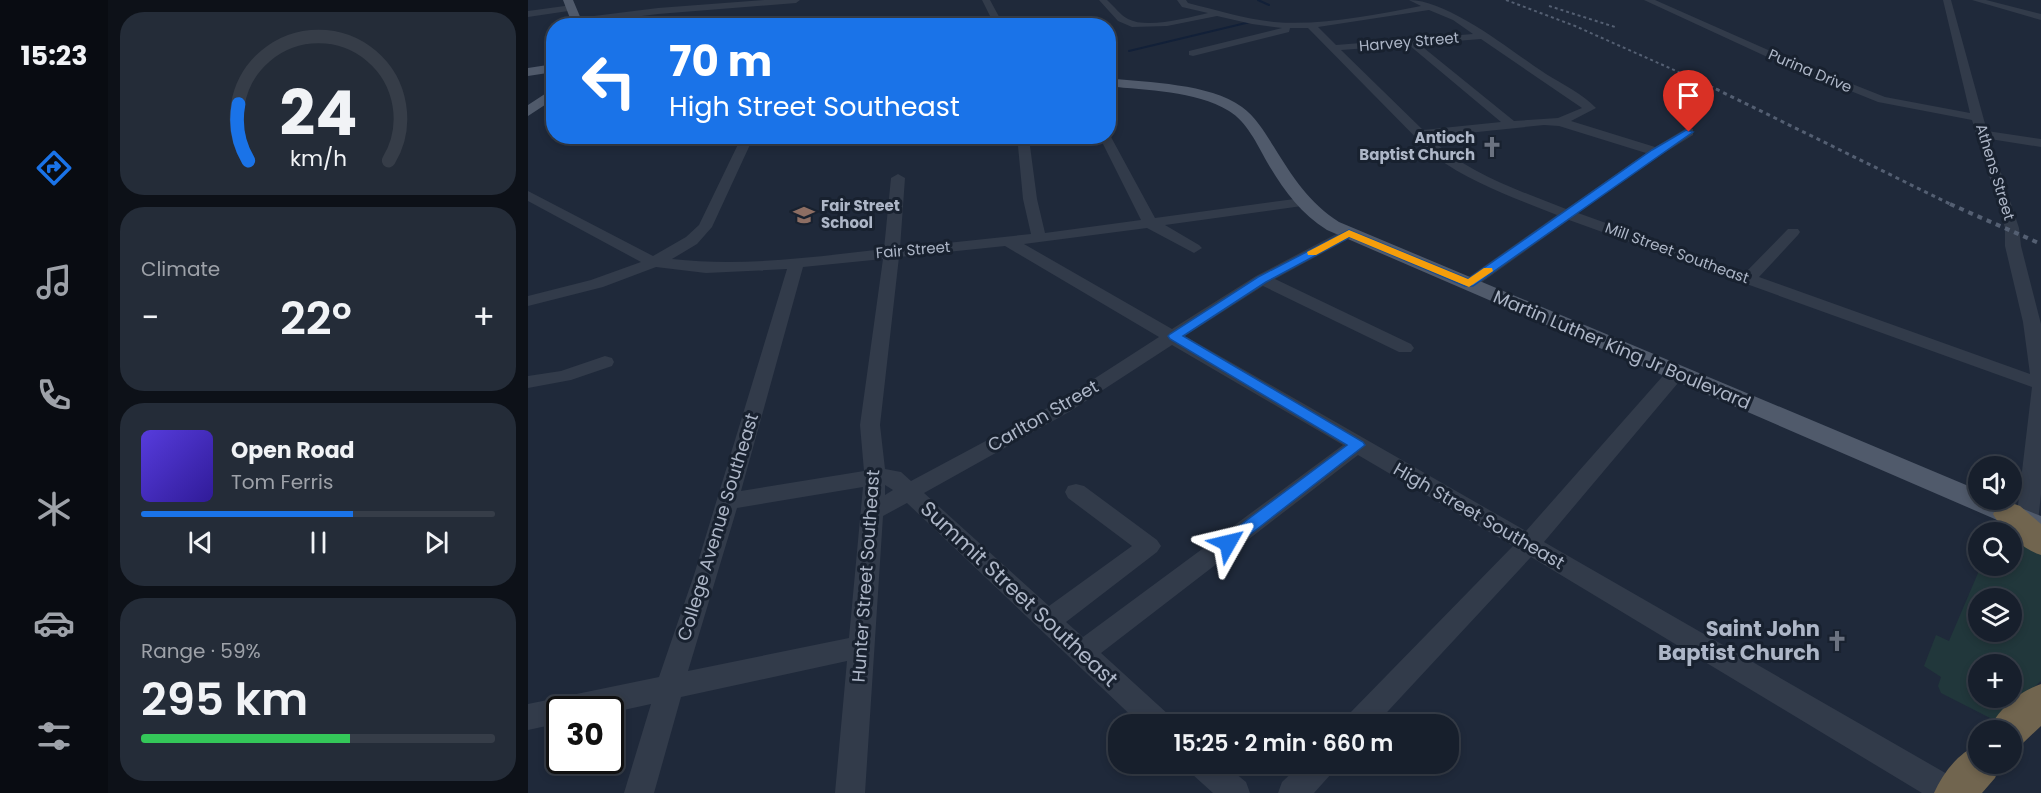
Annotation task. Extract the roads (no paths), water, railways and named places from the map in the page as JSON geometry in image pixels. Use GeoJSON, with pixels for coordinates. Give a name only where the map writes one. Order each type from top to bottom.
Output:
{"type":"FeatureCollection","features":[{"type":"Feature","properties":{"kind":"highway"},"geometry":{"type":"LineString","coordinates":[[2020,720],[2041,701]]}},
{"type":"Feature","properties":{"kind":"highway"},"geometry":{"type":"LineString","coordinates":[[1955,793],[1971,774]]}},
{"type":"Feature","properties":{"kind":"main road"},"geometry":{"type":"LineString","coordinates":[[570,4],[576,18]]}},
{"type":"Feature","properties":{"kind":"main road"},"geometry":{"type":"LineString","coordinates":[[528,73],[546,71]]}},
{"type":"Feature","properties":{"kind":"main road"},"geometry":{"type":"LineString","coordinates":[[528,78],[546,77]]}},
{"type":"Feature","properties":{"kind":"main road","name":"Martin Luther King Jr Boulevard"},"geometry":{"type":"LineString","coordinates":[[1116,83],[1205,97],[1233,107],[1248,119],[1302,202],[1321,219],[1349,233],[2029,527]]}},
{"type":"Feature","properties":{"kind":"main road"},"geometry":{"type":"LineString","coordinates":[[528,112],[546,98]]}},
{"type":"Feature","properties":{"kind":"main road"},"geometry":{"type":"LineString","coordinates":[[528,122],[546,110]]}},
{"type":"Feature","properties":{"kind":"street"},"geometry":{"type":"LineString","coordinates":[[611,18],[658,11],[796,0]]}},
{"type":"Feature","properties":{"kind":"street"},"geometry":{"type":"LineString","coordinates":[[986,0],[996,18]]}},
{"type":"Feature","properties":{"kind":"street"},"geometry":{"type":"LineString","coordinates":[[1181,0],[1185,5],[1277,25],[1309,24]]}},
{"type":"Feature","properties":{"kind":"street"},"geometry":{"type":"LineString","coordinates":[[1413,0],[1456,18],[1590,108],[1560,122]]}},
{"type":"Feature","properties":{"kind":"street","name":"Purina Drive"},"geometry":{"type":"LineString","coordinates":[[1648,0],[1799,68],[1882,100],[1979,118]]}},
{"type":"Feature","properties":{"kind":"street","name":"Athens Street"},"geometry":{"type":"LineString","coordinates":[[1947,0],[1983,134],[2012,228],[2013,246],[2032,322],[2041,385],[2029,527]]}},
{"type":"Feature","properties":{"kind":"street"},"geometry":{"type":"LineString","coordinates":[[1976,0],[2007,4],[2041,17]]}},
{"type":"Feature","properties":{"kind":"street"},"geometry":{"type":"LineString","coordinates":[[1104,1],[1124,20],[1135,24],[1166,23],[1221,14]]}},
{"type":"Feature","properties":{"kind":"street"},"geometry":{"type":"LineString","coordinates":[[528,14],[557,10],[570,4]]}},
{"type":"Feature","properties":{"kind":"street"},"geometry":{"type":"LineString","coordinates":[[1193,53],[1309,24],[1431,7]]}},
{"type":"Feature","properties":{"kind":"street","name":"Mill Street Southeast"},"geometry":{"type":"LineString","coordinates":[[1309,24],[1439,153],[1460,168],[1489,183],[1569,215],[2041,385]]}},
{"type":"Feature","properties":{"kind":"street","name":"Harvey Street"},"geometry":{"type":"LineString","coordinates":[[1333,48],[1484,36]]}},
{"type":"Feature","properties":{"kind":"street"},"geometry":{"type":"LineString","coordinates":[[1411,42],[1512,125]]}},
{"type":"Feature","properties":{"kind":"street"},"geometry":{"type":"LineString","coordinates":[[1419,134],[1560,122],[1656,152]]}},
{"type":"Feature","properties":{"kind":"street"},"geometry":{"type":"LineString","coordinates":[[1469,284],[1656,152],[1689,132]]}},
{"type":"Feature","properties":{"kind":"street"},"geometry":{"type":"LineString","coordinates":[[1983,134],[2041,143]]}},
{"type":"Feature","properties":{"kind":"street"},"geometry":{"type":"LineString","coordinates":[[528,195],[652,262],[681,247],[700,233],[744,144]]}},
{"type":"Feature","properties":{"kind":"street"},"geometry":{"type":"LineString","coordinates":[[1025,144],[1030,199],[1039,238]]}},
{"type":"Feature","properties":{"kind":"street"},"geometry":{"type":"LineString","coordinates":[[1109,144],[1150,223],[1194,248]]}},
{"type":"Feature","properties":{"kind":"street","name":"Hunter Street Southeast"},"geometry":{"type":"LineString","coordinates":[[850,793],[875,477],[870,425],[892,252],[898,178]]}},
{"type":"Feature","properties":{"kind":"street","name":"Fair Street"},"geometry":{"type":"LineString","coordinates":[[528,301],[582,288],[652,262],[706,268],[797,262],[1039,238],[1302,202]]}},
{"type":"Feature","properties":{"kind":"street"},"geometry":{"type":"LineString","coordinates":[[1748,279],[1793,232]]}},
{"type":"Feature","properties":{"kind":"street","name":"Carlton Street"},"geometry":{"type":"LineString","coordinates":[[873,511],[1062,408],[1262,279],[1349,233]]}},
{"type":"Feature","properties":{"kind":"street","name":"High Street Southeast"},"geometry":{"type":"LineString","coordinates":[[1007,241],[1530,544],[1950,793]]}},
{"type":"Feature","properties":{"kind":"street","name":"College Avenue Southeast"},"geometry":{"type":"LineString","coordinates":[[639,793],[670,686],[706,575],[797,262]]}},
{"type":"Feature","properties":{"kind":"street"},"geometry":{"type":"LineString","coordinates":[[1262,279],[1405,348]]}},
{"type":"Feature","properties":{"kind":"street"},"geometry":{"type":"LineString","coordinates":[[528,382],[564,376],[604,362]]}},
{"type":"Feature","properties":{"kind":"street"},"geometry":{"type":"LineString","coordinates":[[1368,714],[1530,544],[1676,373]]}},
{"type":"Feature","properties":{"kind":"street"},"geometry":{"type":"LineString","coordinates":[[1081,654],[1357,445]]}},
{"type":"Feature","properties":{"kind":"street"},"geometry":{"type":"LineString","coordinates":[[726,502],[875,477]]}},
{"type":"Feature","properties":{"kind":"street","name":"Summit Street Southeast"},"geometry":{"type":"LineString","coordinates":[[875,477],[893,477],[910,491],[1081,654],[1148,714]]}},
{"type":"Feature","properties":{"kind":"street"},"geometry":{"type":"LineString","coordinates":[[1047,622],[1149,546],[1077,492]]}},
{"type":"Feature","properties":{"kind":"street"},"geometry":{"type":"LineString","coordinates":[[624,696],[863,646]]}},
{"type":"Feature","properties":{"kind":"street"},"geometry":{"type":"LineString","coordinates":[[528,717],[546,713]]}},
{"type":"Feature","properties":{"kind":"street"},"geometry":{"type":"LineString","coordinates":[[1213,774],[1235,793]]}},
{"type":"Feature","properties":{"kind":"street"},"geometry":{"type":"LineString","coordinates":[[1293,793],[1311,774]]}},
{"type":"Feature","properties":{"kind":"waterway"},"geometry":{"type":"LineString","coordinates":[[1258,0],[1269,5]]}},
{"type":"Feature","properties":{"kind":"waterway"},"geometry":{"type":"LineString","coordinates":[[1129,51],[1250,22]]}},
{"type":"Feature","properties":{"kind":"railway"},"geometry":{"type":"LineString","coordinates":[[1506,0],[1575,26],[1719,90]]}},
{"type":"Feature","properties":{"kind":"railway"},"geometry":{"type":"LineString","coordinates":[[1549,6],[1615,27]]}},
{"type":"Feature","properties":{"kind":"railway"},"geometry":{"type":"LineString","coordinates":[[1716,89],[1954,206]]}},
{"type":"Feature","properties":{"kind":"railway"},"geometry":{"type":"LineString","coordinates":[[1950,204],[2041,244]]}},
{"type":"Feature","properties":{"kind":"place","name":"Antioch Baptist Church"},"geometry":{"type":"Point","coordinates":[1492,147]}},
{"type":"Feature","properties":{"kind":"place","name":"Fair Street School"},"geometry":{"type":"Point","coordinates":[804,215]}},
{"type":"Feature","properties":{"kind":"place","name":"Saint John Baptist Church"},"geometry":{"type":"Point","coordinates":[1837,641]}}]}
